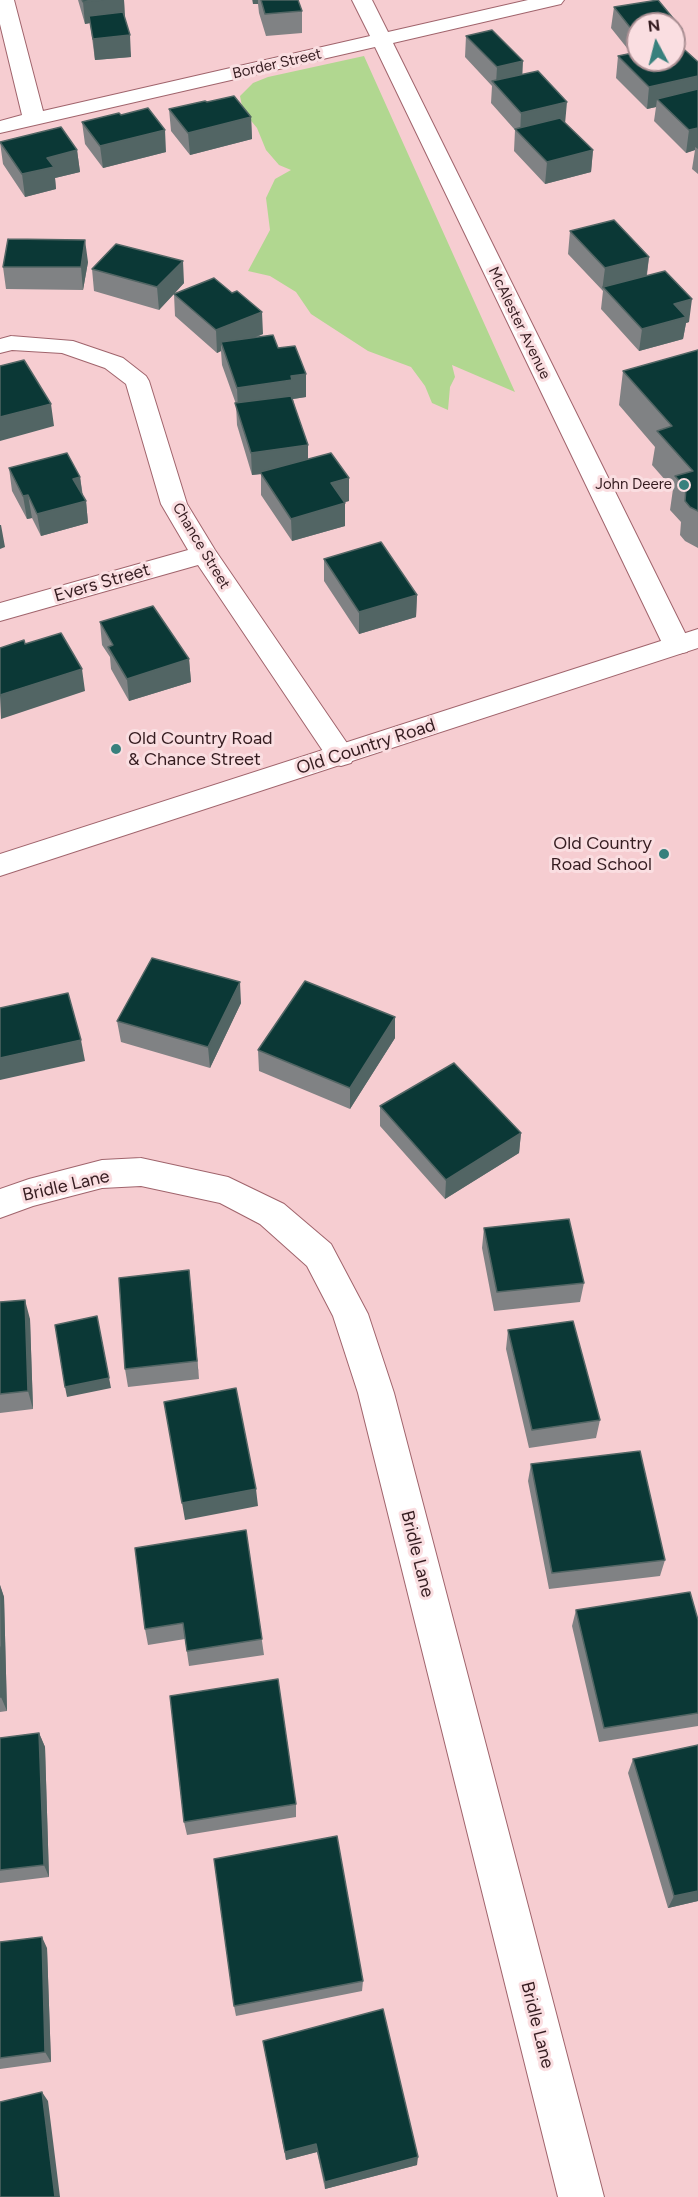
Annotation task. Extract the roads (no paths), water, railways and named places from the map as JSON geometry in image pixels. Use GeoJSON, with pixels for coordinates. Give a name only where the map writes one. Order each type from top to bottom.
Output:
{"type":"FeatureCollection","features":[{"type":"Feature","properties":{"kind":"street"},"geometry":{"type":"LineString","coordinates":[[4,0],[34,119]]}},
{"type":"Feature","properties":{"kind":"street","name":"McAlester Avenue"},"geometry":{"type":"LineString","coordinates":[[362,0],[687,642]]}},
{"type":"Feature","properties":{"kind":"street","name":"Border Street"},"geometry":{"type":"LineString","coordinates":[[0,127],[554,0]]}},
{"type":"Feature","properties":{"kind":"street","name":"Chance Street"},"geometry":{"type":"LineString","coordinates":[[0,345],[11,343],[65,346],[114,363],[137,381],[174,504],[204,554],[341,756]]}},
{"type":"Feature","properties":{"kind":"street","name":"Evers Street"},"geometry":{"type":"LineString","coordinates":[[0,612],[204,554]]}},
{"type":"Feature","properties":{"kind":"street","name":"Old Country Road"},"geometry":{"type":"LineString","coordinates":[[0,865],[687,642]]}},
{"type":"Feature","properties":{"kind":"street","name":"Bridle Lane"},"geometry":{"type":"LineString","coordinates":[[0,1204],[28,1193],[102,1174],[141,1172],[228,1191],[272,1214],[319,1255],[350,1314],[376,1393],[581,2197]]}},
{"type":"Feature","properties":{"kind":"place","name":"John Deere"},"geometry":{"type":"Point","coordinates":[684,485]}},
{"type":"Feature","properties":{"kind":"place","name":"Old Country Road & Chance Street"},"geometry":{"type":"Point","coordinates":[116,749]}},
{"type":"Feature","properties":{"kind":"place","name":"Old Country Road School"},"geometry":{"type":"Point","coordinates":[664,854]}}]}
